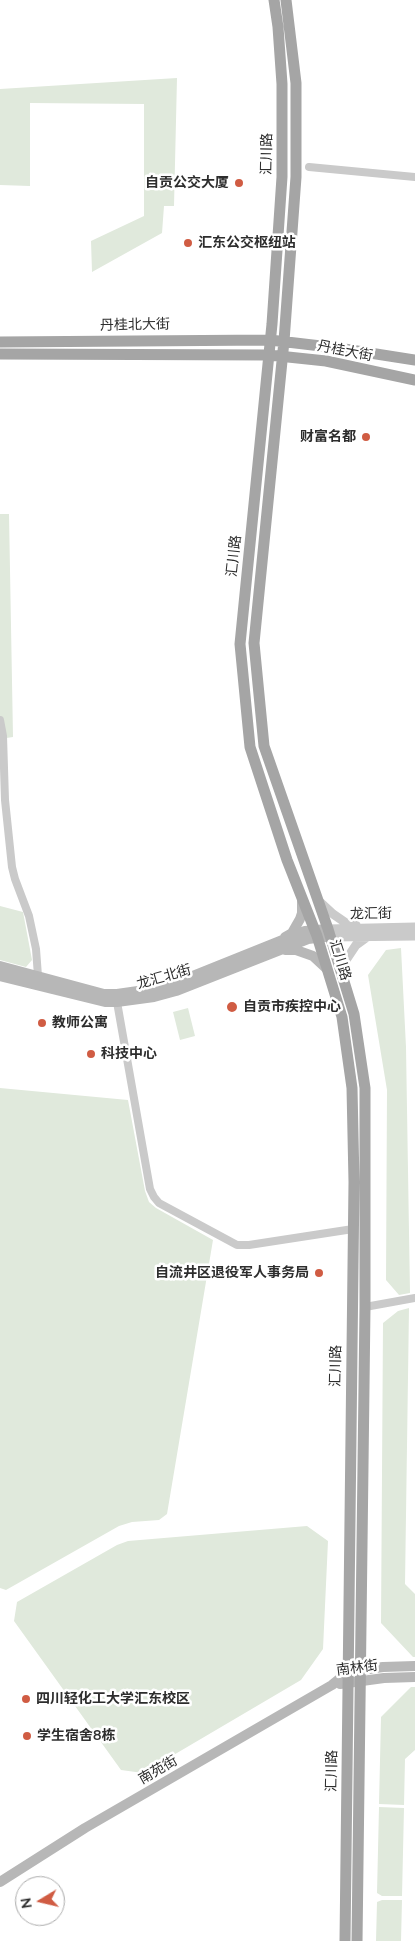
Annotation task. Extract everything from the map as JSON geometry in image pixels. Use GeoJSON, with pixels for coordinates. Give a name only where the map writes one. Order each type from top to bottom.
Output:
{"type":"FeatureCollection","features":[{"type":"Feature","properties":{"kind":"main road","name":"汇川路"},"geometry":{"type":"LineString","coordinates":[[274,0],[278,26],[282,84],[283,148],[270,340],[240,644],[250,747],[287,860],[316,933],[342,1017],[352,1088],[353,1229],[345,1941]]}},
{"type":"Feature","properties":{"kind":"main road","name":"汇川路"},"geometry":{"type":"LineString","coordinates":[[286,0],[296,83],[296,148],[284,341],[254,643],[264,746],[318,900],[354,1014],[365,1088],[365,1307],[357,1941]]}},
{"type":"Feature","properties":{"kind":"main road","name":"丹桂北大街"},"geometry":{"type":"LineString","coordinates":[[0,342],[270,340],[415,360]]}},
{"type":"Feature","properties":{"kind":"main road","name":"丹桂北大街"},"geometry":{"type":"LineString","coordinates":[[0,354],[268,355]]}},
{"type":"Feature","properties":{"kind":"main road","name":"丹桂大街"},"geometry":{"type":"LineString","coordinates":[[268,355],[326,361],[415,380]]}},
{"type":"Feature","properties":{"kind":"main road"},"geometry":{"type":"LineString","coordinates":[[278,946],[292,933],[300,919],[302,896]]}},
{"type":"Feature","properties":{"kind":"main road","name":"龙汇北街"},"geometry":{"type":"LineString","coordinates":[[0,966],[104,994],[134,992],[173,984],[316,933],[329,933]]}},
{"type":"Feature","properties":{"kind":"main road"},"geometry":{"type":"LineString","coordinates":[[278,946],[313,956],[327,969]]}},
{"type":"Feature","properties":{"kind":"main road","name":"龙汇北街"},"geometry":{"type":"LineString","coordinates":[[0,976],[95,1000],[118,1002],[154,997],[176,991],[278,946]]}},
{"type":"Feature","properties":{"kind":"main road","name":"南林街"},"geometry":{"type":"LineString","coordinates":[[332,1685],[360,1675],[415,1666]]}},
{"type":"Feature","properties":{"kind":"main road","name":"南林街"},"geometry":{"type":"LineString","coordinates":[[360,1675],[415,1677]]}},
{"type":"Feature","properties":{"kind":"main road","name":"南苑街"},"geometry":{"type":"LineString","coordinates":[[0,1882],[84,1828],[332,1685]]}},
{"type":"Feature","properties":{"kind":"street"},"geometry":{"type":"LineString","coordinates":[[308,166],[415,177]]}},
{"type":"Feature","properties":{"kind":"street"},"geometry":{"type":"LineString","coordinates":[[0,720],[3,736],[5,800],[12,867],[28,916],[36,949],[38,976]]}},
{"type":"Feature","properties":{"kind":"street"},"geometry":{"type":"LineString","coordinates":[[318,900],[332,914],[346,923],[367,932],[340,969]]}},
{"type":"Feature","properties":{"kind":"street","name":"龙汇街"},"geometry":{"type":"LineString","coordinates":[[329,933],[367,932],[415,927]]}},
{"type":"Feature","properties":{"kind":"street","name":"龙汇街"},"geometry":{"type":"LineString","coordinates":[[367,932],[415,936]]}},
{"type":"Feature","properties":{"kind":"street"},"geometry":{"type":"LineString","coordinates":[[118,1002],[150,1189],[159,1203],[237,1245],[248,1245],[353,1229]]}},
{"type":"Feature","properties":{"kind":"street"},"geometry":{"type":"LineString","coordinates":[[365,1307],[415,1298]]}},
{"type":"Feature","properties":{"kind":"shaded area"},"geometry":{"type":"Polygon","coordinates":[[[177,78],[174,206],[164,206],[162,233],[92,272],[91,241],[144,216],[144,104],[30,103],[30,186],[0,185],[0,89],[177,78]]]}},
{"type":"Feature","properties":{"kind":"shaded area"},"geometry":{"type":"Polygon","coordinates":[[[0,514],[9,514],[13,737],[0,739],[0,514]]]}},
{"type":"Feature","properties":{"kind":"shaded area"},"geometry":{"type":"Polygon","coordinates":[[[0,906],[23,912],[32,960],[26,967],[0,960],[0,906]]]}},
{"type":"Feature","properties":{"kind":"shaded area"},"geometry":{"type":"Polygon","coordinates":[[[401,948],[406,1047],[410,1293],[399,1295],[386,1280],[387,1090],[368,975],[386,950],[401,948]]]}},
{"type":"Feature","properties":{"kind":"shaded area"},"geometry":{"type":"Polygon","coordinates":[[[188,1008],[195,1036],[180,1040],[173,1012],[188,1008]]]}},
{"type":"Feature","properties":{"kind":"shaded area"},"geometry":{"type":"Polygon","coordinates":[[[0,1088],[128,1100],[145,1191],[149,1202],[156,1208],[213,1240],[167,1514],[159,1520],[132,1522],[119,1526],[6,1590],[0,1588],[0,1088]]]}},
{"type":"Feature","properties":{"kind":"shaded area"},"geometry":{"type":"Polygon","coordinates":[[[409,1308],[405,1584],[415,1594],[415,1657],[381,1623],[383,1323],[398,1311],[409,1308]]]}},
{"type":"Feature","properties":{"kind":"shaded area"},"geometry":{"type":"Polygon","coordinates":[[[307,1526],[328,1541],[323,1649],[301,1680],[143,1773],[121,1770],[14,1621],[17,1602],[117,1545],[128,1541],[307,1526]]]}},
{"type":"Feature","properties":{"kind":"shaded area"},"geometry":{"type":"Polygon","coordinates":[[[411,1687],[415,1687],[415,1750],[405,1759],[404,1805],[379,1804],[381,1717],[411,1687]]]}},
{"type":"Feature","properties":{"kind":"shaded area"},"geometry":{"type":"Polygon","coordinates":[[[379,1807],[404,1808],[402,1896],[382,1896],[377,1893],[379,1807]]]}},
{"type":"Feature","properties":{"kind":"shaded area"},"geometry":{"type":"Polygon","coordinates":[[[382,1900],[402,1900],[401,1941],[376,1941],[377,1902],[382,1900]]]}},
{"type":"Feature","properties":{"kind":"place","name":"自贡公交大厦"},"geometry":{"type":"Point","coordinates":[239,183]}},
{"type":"Feature","properties":{"kind":"place","name":"汇东公交枢纽站"},"geometry":{"type":"Point","coordinates":[188,243]}},
{"type":"Feature","properties":{"kind":"place","name":"财富名都"},"geometry":{"type":"Point","coordinates":[366,437]}},
{"type":"Feature","properties":{"kind":"place","name":"自贡市疾控中心"},"geometry":{"type":"Point","coordinates":[232,1007]}},
{"type":"Feature","properties":{"kind":"place","name":"教师公寓"},"geometry":{"type":"Point","coordinates":[42,1023]}},
{"type":"Feature","properties":{"kind":"place","name":"科技中心"},"geometry":{"type":"Point","coordinates":[91,1054]}},
{"type":"Feature","properties":{"kind":"place","name":"自流井区退役军人事务局"},"geometry":{"type":"Point","coordinates":[319,1273]}},
{"type":"Feature","properties":{"kind":"place","name":"四川轻化工大学汇东校区"},"geometry":{"type":"Point","coordinates":[26,1699]}},
{"type":"Feature","properties":{"kind":"place","name":"学生宿舍8栋"},"geometry":{"type":"Point","coordinates":[27,1736]}}]}
